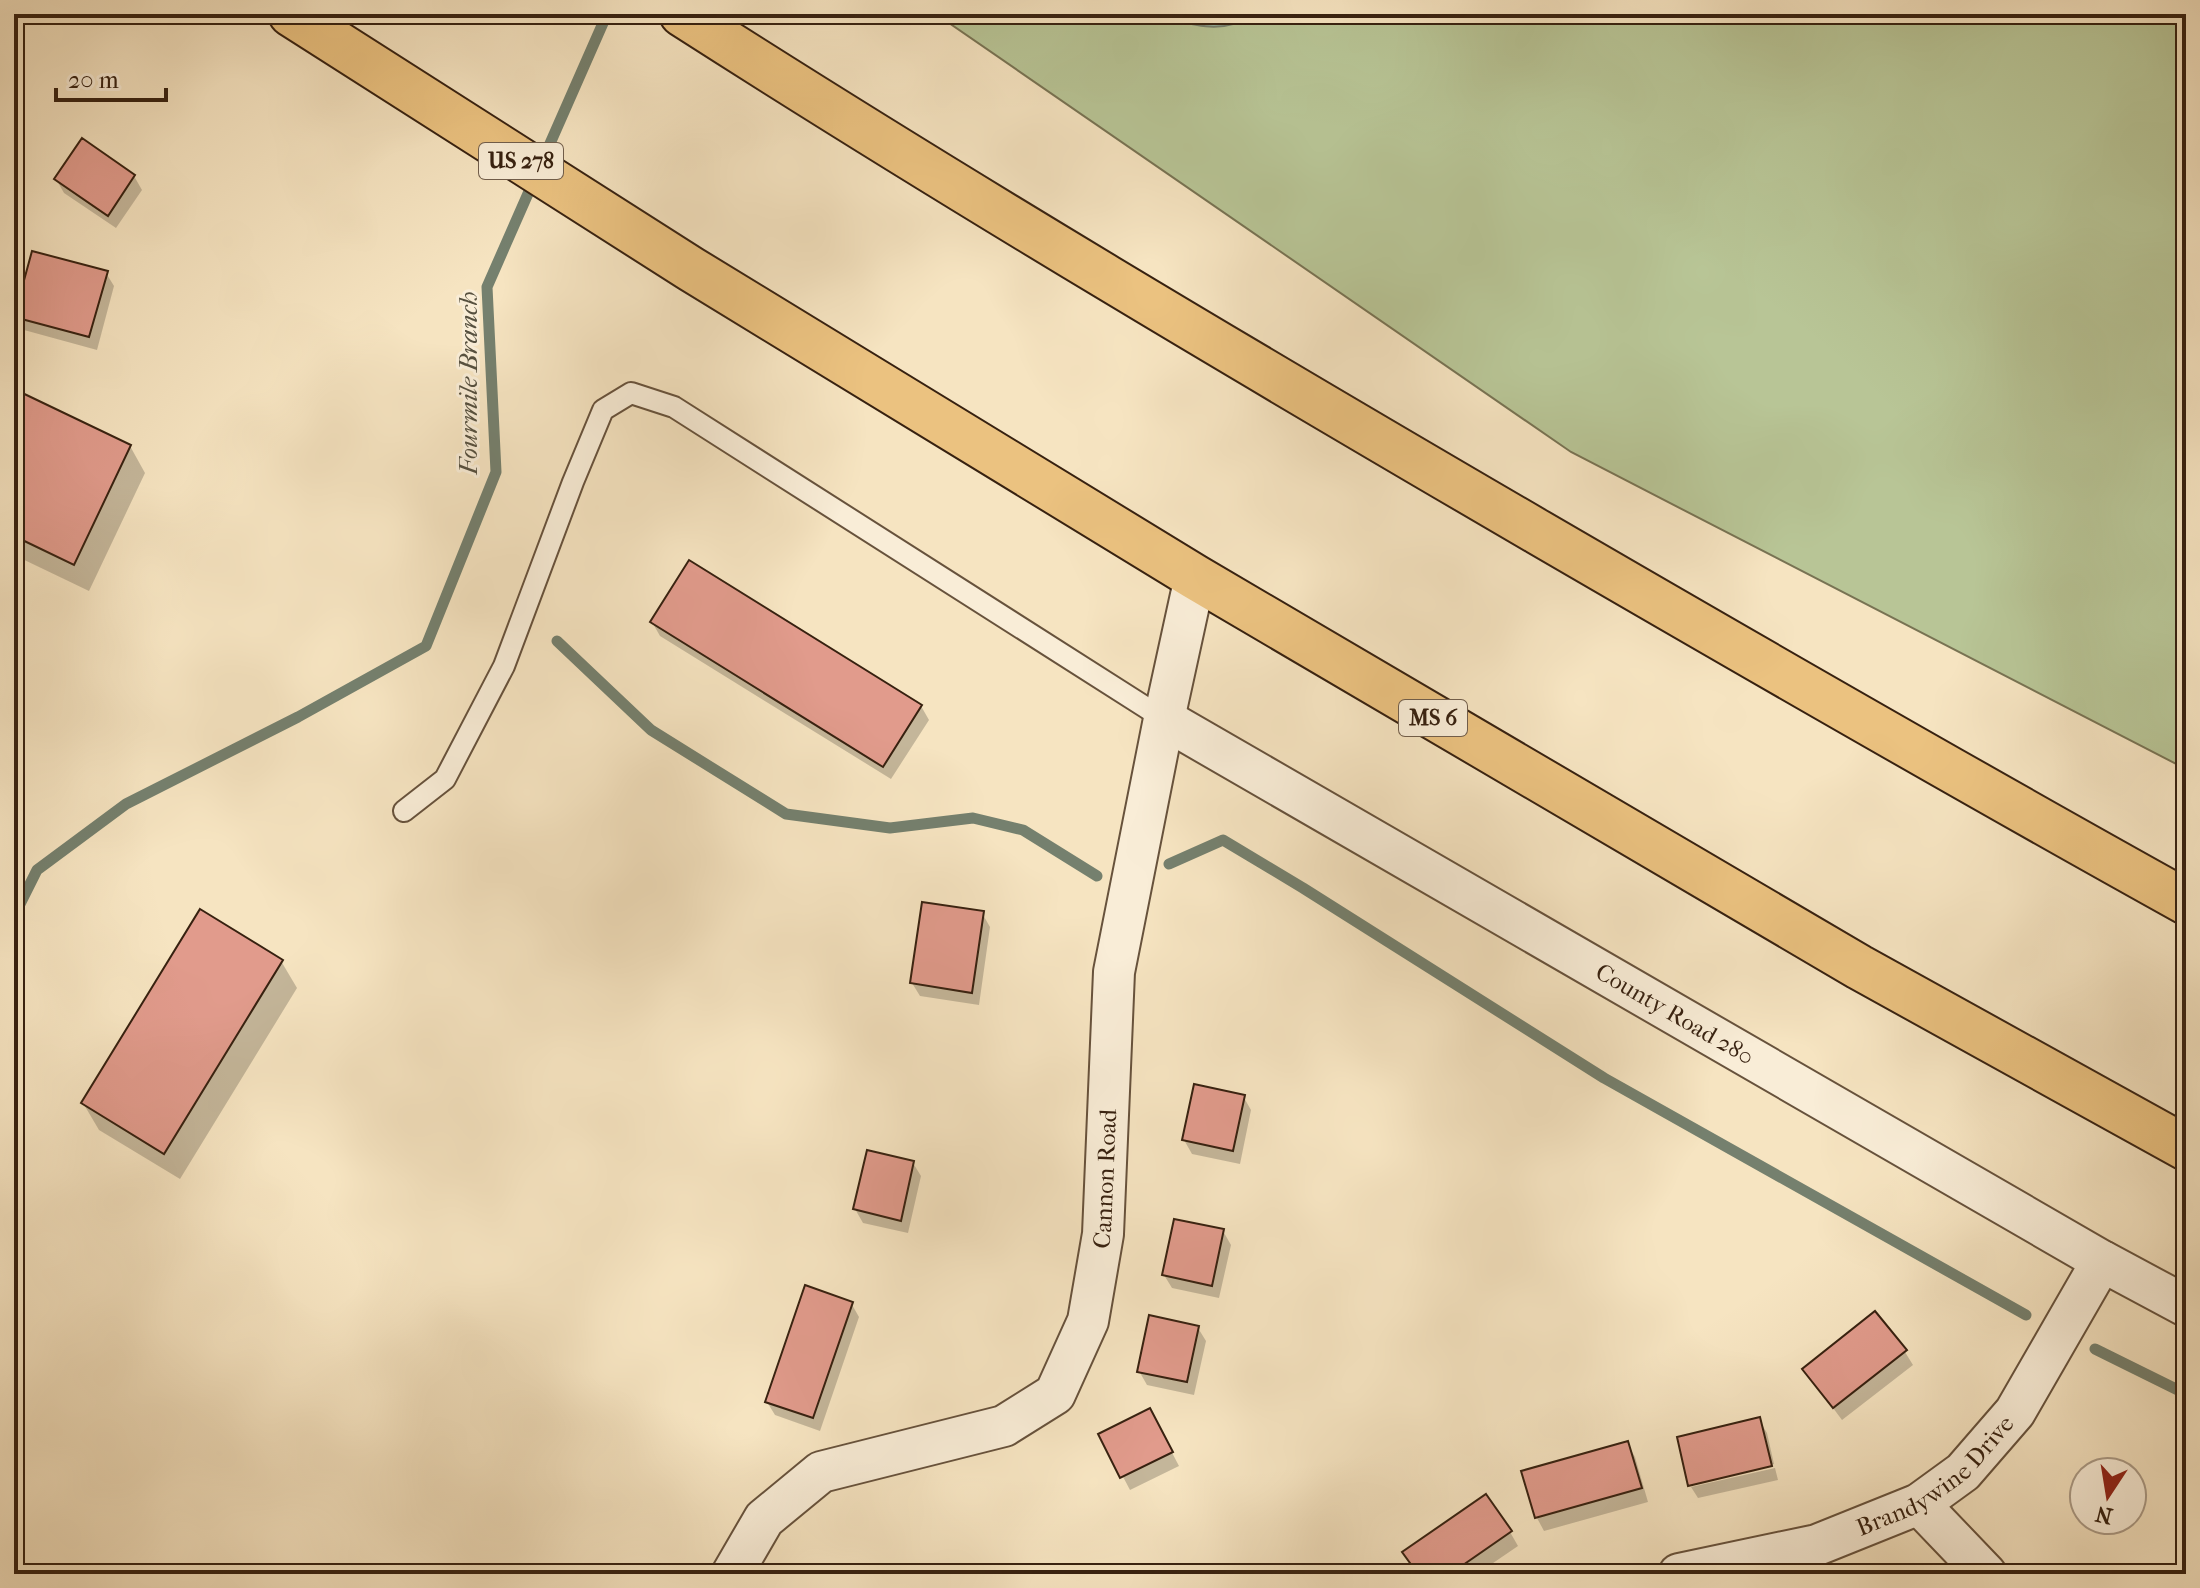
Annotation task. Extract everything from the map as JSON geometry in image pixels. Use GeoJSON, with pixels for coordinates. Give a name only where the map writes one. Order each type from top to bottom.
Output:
{"type":"FeatureCollection","features":[{"type":"Feature","properties":{"kind":"highway","name":"US 278"},"geometry":{"type":"LineString","coordinates":[[291,14],[691,269]]}},
{"type":"Feature","properties":{"kind":"highway"},"geometry":{"type":"LineString","coordinates":[[682,14],[799,89],[1300,393],[1939,765],[2186,902]]}},
{"type":"Feature","properties":{"kind":"highway","name":"MS 6"},"geometry":{"type":"LineString","coordinates":[[691,269],[1195,577],[1859,967],[2186,1148]]}},
{"type":"Feature","properties":{"kind":"street","name":"Cannon Road"},"geometry":{"type":"LineString","coordinates":[[732,1574],[764,1519],[821,1472],[1004,1426],[1055,1394],[1088,1321],[1103,1234],[1114,972],[1195,577]]}},
{"type":"Feature","properties":{"kind":"street","name":"County Road 280"},"geometry":{"type":"LineString","coordinates":[[1164,719],[2102,1261],[2186,1306]]}},
{"type":"Feature","properties":{"kind":"street","name":"Brandywine Drive"},"geometry":{"type":"LineString","coordinates":[[1679,1574],[1817,1545],[1919,1504],[1963,1472],[2015,1412],[2102,1261]]}},
{"type":"Feature","properties":{"kind":"street"},"geometry":{"type":"LineString","coordinates":[[1919,1504],[1986,1574]]}},
{"type":"Feature","properties":{"kind":"lane"},"geometry":{"type":"LineString","coordinates":[[404,811],[445,779],[504,666],[603,410],[631,393],[674,407],[1164,719]]}},
{"type":"Feature","properties":{"kind":"shaded area"},"geometry":{"type":"Polygon","coordinates":[[[936,14],[2186,14],[2186,769],[1571,452],[936,14]]]}},
{"type":"Feature","properties":{"kind":"shaded area"},"geometry":{"type":"Polygon","coordinates":[[[1154,14],[1258,14],[1219,27],[1194,25],[1154,14]]]}},
{"type":"Feature","properties":{"kind":"building"},"geometry":{"type":"Polygon","coordinates":[[[82,138],[135,175],[108,216],[54,179],[82,138]]]}},
{"type":"Feature","properties":{"kind":"building"},"geometry":{"type":"Polygon","coordinates":[[[32,251],[108,271],[89,337],[14,317],[32,251]]]}},
{"type":"Feature","properties":{"kind":"building"},"geometry":{"type":"Polygon","coordinates":[[[14,389],[131,445],[74,565],[14,536],[14,389]]]}},
{"type":"Feature","properties":{"kind":"building"},"geometry":{"type":"Polygon","coordinates":[[[689,560],[922,705],[883,767],[650,622],[689,560]]]}},
{"type":"Feature","properties":{"kind":"building"},"geometry":{"type":"Polygon","coordinates":[[[922,902],[984,911],[972,993],[910,983],[922,902]]]}},
{"type":"Feature","properties":{"kind":"building"},"geometry":{"type":"Polygon","coordinates":[[[200,909],[283,960],[164,1154],[81,1103],[200,909]]]}},
{"type":"Feature","properties":{"kind":"building"},"geometry":{"type":"Polygon","coordinates":[[[1194,1084],[1245,1095],[1233,1151],[1182,1140],[1194,1084]]]}},
{"type":"Feature","properties":{"kind":"building"},"geometry":{"type":"Polygon","coordinates":[[[867,1150],[914,1161],[901,1221],[853,1209],[867,1150]]]}},
{"type":"Feature","properties":{"kind":"building"},"geometry":{"type":"Polygon","coordinates":[[[1174,1219],[1224,1229],[1212,1286],[1162,1275],[1174,1219]]]}},
{"type":"Feature","properties":{"kind":"building"},"geometry":{"type":"Polygon","coordinates":[[[805,1285],[853,1302],[813,1418],[765,1402],[805,1285]]]}},
{"type":"Feature","properties":{"kind":"building"},"geometry":{"type":"Polygon","coordinates":[[[1875,1311],[1907,1350],[1833,1408],[1802,1369],[1875,1311]]]}},
{"type":"Feature","properties":{"kind":"building"},"geometry":{"type":"Polygon","coordinates":[[[1149,1315],[1199,1326],[1187,1382],[1137,1372],[1149,1315]]]}},
{"type":"Feature","properties":{"kind":"building"},"geometry":{"type":"Polygon","coordinates":[[[1150,1408],[1173,1452],[1120,1478],[1098,1434],[1150,1408]]]}},
{"type":"Feature","properties":{"kind":"building"},"geometry":{"type":"Polygon","coordinates":[[[1760,1417],[1772,1466],[1688,1486],[1677,1437],[1760,1417]]]}},
{"type":"Feature","properties":{"kind":"building"},"geometry":{"type":"Polygon","coordinates":[[[1628,1441],[1642,1488],[1535,1518],[1521,1471],[1628,1441]]]}},
{"type":"Feature","properties":{"kind":"building"},"geometry":{"type":"Polygon","coordinates":[[[1486,1494],[1512,1531],[1450,1574],[1418,1574],[1402,1552],[1486,1494]]]}},
{"type":"Feature","properties":{"kind":"waterway","name":"Fourmile Branch"},"geometry":{"type":"LineString","coordinates":[[541,164],[607,14]]}},
{"type":"Feature","properties":{"kind":"waterway","name":"Fourmile Branch"},"geometry":{"type":"LineString","coordinates":[[14,916],[37,870],[126,804],[298,717],[426,646],[496,472],[487,287],[534,180]]}},
{"type":"Feature","properties":{"kind":"waterway"},"geometry":{"type":"LineString","coordinates":[[557,641],[651,730],[786,814],[890,828],[973,818],[1023,830],[1097,876]]}},
{"type":"Feature","properties":{"kind":"waterway"},"geometry":{"type":"LineString","coordinates":[[1169,864],[1223,840],[1604,1078],[2026,1315]]}},
{"type":"Feature","properties":{"kind":"waterway"},"geometry":{"type":"LineString","coordinates":[[2095,1349],[2186,1394]]}}]}
